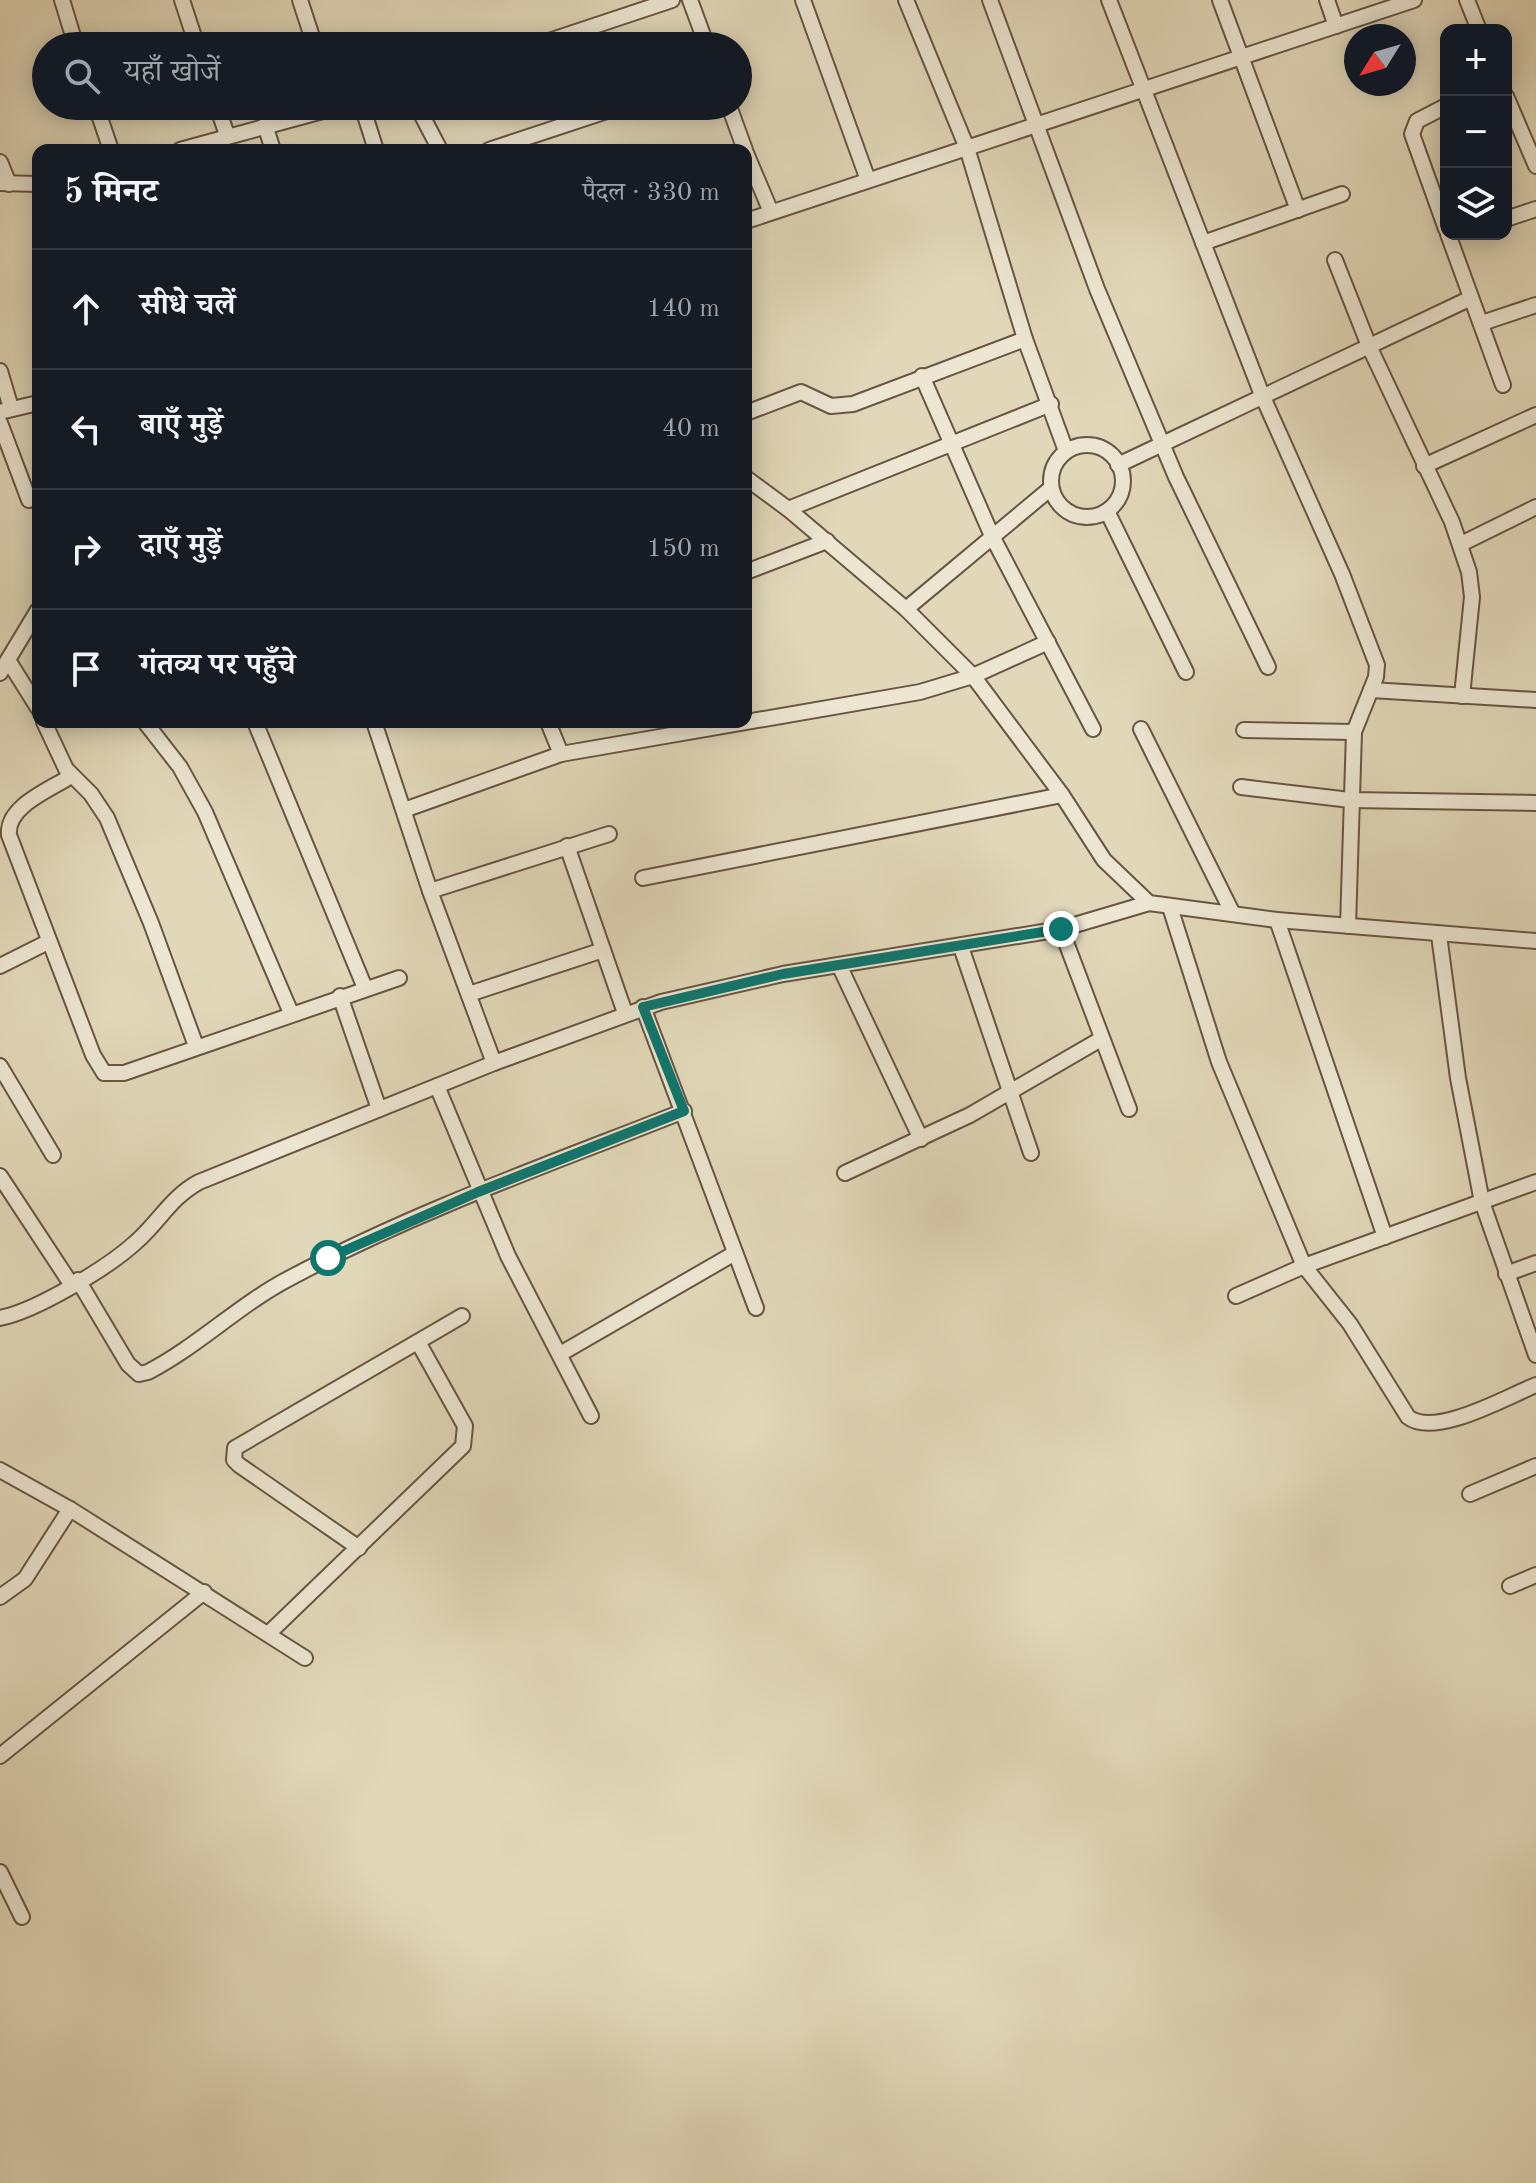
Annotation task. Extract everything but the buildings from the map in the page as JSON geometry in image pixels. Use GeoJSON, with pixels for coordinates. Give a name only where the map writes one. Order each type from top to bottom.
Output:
{"type":"FeatureCollection","features":[{"type":"Feature","properties":{"kind":"street"},"geometry":{"type":"LineString","coordinates":[[62,0],[72,32]]}},
{"type":"Feature","properties":{"kind":"street"},"geometry":{"type":"LineString","coordinates":[[182,0],[192,32]]}},
{"type":"Feature","properties":{"kind":"street"},"geometry":{"type":"LineString","coordinates":[[300,0],[310,32]]}},
{"type":"Feature","properties":{"kind":"street"},"geometry":{"type":"LineString","coordinates":[[576,32],[672,0]]}},
{"type":"Feature","properties":{"kind":"street"},"geometry":{"type":"LineString","coordinates":[[690,0],[702,32]]}},
{"type":"Feature","properties":{"kind":"street"},"geometry":{"type":"LineString","coordinates":[[803,0],[868,180]]}},
{"type":"Feature","properties":{"kind":"street"},"geometry":{"type":"LineString","coordinates":[[906,0],[967,148],[1025,339],[1066,451]]}},
{"type":"Feature","properties":{"kind":"street"},"geometry":{"type":"LineString","coordinates":[[990,0],[1097,289],[1212,555],[1268,667]]}},
{"type":"Feature","properties":{"kind":"street"},"geometry":{"type":"LineString","coordinates":[[1109,0],[1262,395],[1377,665],[1371,690],[1354,732],[1348,926]]}},
{"type":"Feature","properties":{"kind":"street"},"geometry":{"type":"LineString","coordinates":[[1220,0],[1298,210]]}},
{"type":"Feature","properties":{"kind":"street"},"geometry":{"type":"LineString","coordinates":[[1327,0],[1336,26]]}},
{"type":"Feature","properties":{"kind":"street"},"geometry":{"type":"LineString","coordinates":[[752,219],[1414,0]]}},
{"type":"Feature","properties":{"kind":"street"},"geometry":{"type":"LineString","coordinates":[[1467,0],[1477,24]]}},
{"type":"Feature","properties":{"kind":"street"},"geometry":{"type":"LineString","coordinates":[[1440,109],[1417,121],[1412,134],[1440,204]]}},
{"type":"Feature","properties":{"kind":"street"},"geometry":{"type":"LineString","coordinates":[[1512,110],[1536,166]]}},
{"type":"Feature","properties":{"kind":"street"},"geometry":{"type":"LineString","coordinates":[[101,120],[109,144]]}},
{"type":"Feature","properties":{"kind":"street"},"geometry":{"type":"LineString","coordinates":[[222,120],[227,135]]}},
{"type":"Feature","properties":{"kind":"street"},"geometry":{"type":"LineString","coordinates":[[199,144],[284,120]]}},
{"type":"Feature","properties":{"kind":"street"},"geometry":{"type":"LineString","coordinates":[[366,120],[374,144]]}},
{"type":"Feature","properties":{"kind":"street"},"geometry":{"type":"LineString","coordinates":[[424,120],[437,144]]}},
{"type":"Feature","properties":{"kind":"street"},"geometry":{"type":"LineString","coordinates":[[507,144],[580,120]]}},
{"type":"Feature","properties":{"kind":"street"},"geometry":{"type":"LineString","coordinates":[[734,120],[742,144]]}},
{"type":"Feature","properties":{"kind":"street"},"geometry":{"type":"LineString","coordinates":[[265,125],[271,144]]}},
{"type":"Feature","properties":{"kind":"street"},"geometry":{"type":"LineString","coordinates":[[0,162],[5,183],[32,184]]}},
{"type":"Feature","properties":{"kind":"street"},"geometry":{"type":"LineString","coordinates":[[752,168],[771,212]]}},
{"type":"Feature","properties":{"kind":"street"},"geometry":{"type":"LineString","coordinates":[[1203,243],[1342,194]]}},
{"type":"Feature","properties":{"kind":"street"},"geometry":{"type":"LineString","coordinates":[[1512,217],[1536,209]]}},
{"type":"Feature","properties":{"kind":"street"},"geometry":{"type":"LineString","coordinates":[[1454,240],[1503,385]]}},
{"type":"Feature","properties":{"kind":"street"},"geometry":{"type":"LineString","coordinates":[[1335,260],[1369,346],[1461,544],[1472,597],[1462,696]]}},
{"type":"Feature","properties":{"kind":"street"},"geometry":{"type":"LineString","coordinates":[[1118,465],[1162,441],[1471,298]]}},
{"type":"Feature","properties":{"kind":"street"},"geometry":{"type":"LineString","coordinates":[[1482,323],[1536,305]]}},
{"type":"Feature","properties":{"kind":"street"},"geometry":{"type":"LineString","coordinates":[[752,411],[801,392],[841,407],[1025,339]]}},
{"type":"Feature","properties":{"kind":"street"},"geometry":{"type":"LineString","coordinates":[[0,371],[6,410],[32,404]]}},
{"type":"Feature","properties":{"kind":"street"},"geometry":{"type":"LineString","coordinates":[[922,376],[992,536],[1093,729]]}},
{"type":"Feature","properties":{"kind":"street"},"geometry":{"type":"LineString","coordinates":[[788,509],[951,441],[1051,404]]}},
{"type":"Feature","properties":{"kind":"street"},"geometry":{"type":"LineString","coordinates":[[1424,466],[1536,415]]}},
{"type":"Feature","properties":{"kind":"street"},"geometry":{"type":"LineString","coordinates":[[0,423],[29,500]]}},
{"type":"Feature","properties":{"kind":"street"},"geometry":{"type":"LineString","coordinates":[[906,609],[1051,488],[1056,461],[1066,451],[1093,445],[1106,450],[1118,465],[1122,487],[1107,511],[1080,517],[1067,511],[1051,488]]}},
{"type":"Feature","properties":{"kind":"street"},"geometry":{"type":"LineString","coordinates":[[752,484],[788,509],[906,609],[973,676],[1062,795],[1104,860],[1149,903]]}},
{"type":"Feature","properties":{"kind":"street"},"geometry":{"type":"LineString","coordinates":[[1461,544],[1536,507]]}},
{"type":"Feature","properties":{"kind":"street"},"geometry":{"type":"LineString","coordinates":[[1107,511],[1186,672]]}},
{"type":"Feature","properties":{"kind":"street"},"geometry":{"type":"LineString","coordinates":[[752,570],[827,541]]}},
{"type":"Feature","properties":{"kind":"street"},"geometry":{"type":"LineString","coordinates":[[32,620],[4,666],[32,701]]}},
{"type":"Feature","properties":{"kind":"street"},"geometry":{"type":"LineString","coordinates":[[752,722],[871,702],[973,676],[1048,642]]}},
{"type":"Feature","properties":{"kind":"street"},"geometry":{"type":"LineString","coordinates":[[1371,690],[1536,700]]}},
{"type":"Feature","properties":{"kind":"street"},"geometry":{"type":"LineString","coordinates":[[47,728],[71,776],[91,794],[107,818],[151,923],[196,1046]]}},
{"type":"Feature","properties":{"kind":"street"},"geometry":{"type":"LineString","coordinates":[[150,728],[180,767],[205,812],[291,1013]]}},
{"type":"Feature","properties":{"kind":"street"},"geometry":{"type":"LineString","coordinates":[[257,728],[365,988]]}},
{"type":"Feature","properties":{"kind":"street"},"geometry":{"type":"LineString","coordinates":[[376,728],[430,891],[494,1063]]}},
{"type":"Feature","properties":{"kind":"street"},"geometry":{"type":"LineString","coordinates":[[550,728],[561,754]]}},
{"type":"Feature","properties":{"kind":"street"},"geometry":{"type":"LineString","coordinates":[[404,810],[561,754],[716,728]]}},
{"type":"Feature","properties":{"kind":"street"},"geometry":{"type":"LineString","coordinates":[[1141,729],[1233,914]]}},
{"type":"Feature","properties":{"kind":"street"},"geometry":{"type":"LineString","coordinates":[[1244,730],[1354,732]]}},
{"type":"Feature","properties":{"kind":"street"},"geometry":{"type":"LineString","coordinates":[[71,776],[16,812],[8,825],[48,942],[93,1055],[104,1073],[124,1073],[399,978]]}},
{"type":"Feature","properties":{"kind":"street"},"geometry":{"type":"LineString","coordinates":[[1241,787],[1350,800],[1536,803]]}},
{"type":"Feature","properties":{"kind":"street"},"geometry":{"type":"LineString","coordinates":[[643,878],[1062,795]]}},
{"type":"Feature","properties":{"kind":"street"},"geometry":{"type":"LineString","coordinates":[[430,891],[609,834]]}},
{"type":"Feature","properties":{"kind":"street"},"geometry":{"type":"LineString","coordinates":[[567,846],[625,1013]]}},
{"type":"Feature","properties":{"kind":"street"},"geometry":{"type":"LineString","coordinates":[[0,1318],[21,1311],[75,1282],[139,1240],[182,1191],[379,1109],[625,1013],[718,987],[1061,929],[1149,903],[1277,920],[1536,941]]}},
{"type":"Feature","properties":{"kind":"street"},"geometry":{"type":"LineString","coordinates":[[1170,907],[1219,1062],[1304,1266],[1350,1324],[1402,1408],[1417,1424],[1441,1423],[1536,1385]]}},
{"type":"Feature","properties":{"kind":"street"},"geometry":{"type":"LineString","coordinates":[[1277,920],[1385,1237]]}},
{"type":"Feature","properties":{"kind":"street"},"geometry":{"type":"LineString","coordinates":[[1061,929],[1129,1109]]}},
{"type":"Feature","properties":{"kind":"street"},"geometry":{"type":"LineString","coordinates":[[1439,935],[1458,1078],[1482,1202],[1536,1355]]}},
{"type":"Feature","properties":{"kind":"street"},"geometry":{"type":"LineString","coordinates":[[0,966],[48,942]]}},
{"type":"Feature","properties":{"kind":"street"},"geometry":{"type":"LineString","coordinates":[[961,947],[1031,1153]]}},
{"type":"Feature","properties":{"kind":"street"},"geometry":{"type":"LineString","coordinates":[[469,994],[603,950]]}},
{"type":"Feature","properties":{"kind":"street"},"geometry":{"type":"LineString","coordinates":[[839,965],[921,1139]]}},
{"type":"Feature","properties":{"kind":"street"},"geometry":{"type":"LineString","coordinates":[[340,996],[379,1109]]}},
{"type":"Feature","properties":{"kind":"street"},"geometry":{"type":"LineString","coordinates":[[643,1007],[756,1308]]}},
{"type":"Feature","properties":{"kind":"street"},"geometry":{"type":"LineString","coordinates":[[845,1173],[970,1115],[1011,1088],[1101,1039]]}},
{"type":"Feature","properties":{"kind":"street"},"geometry":{"type":"LineString","coordinates":[[0,1066],[53,1155]]}},
{"type":"Feature","properties":{"kind":"street"},"geometry":{"type":"LineString","coordinates":[[437,1086],[478,1192],[591,1416]]}},
{"type":"Feature","properties":{"kind":"street"},"geometry":{"type":"LineString","coordinates":[[0,1176],[128,1364],[139,1374],[148,1372],[286,1280],[344,1250],[478,1192],[684,1111]]}},
{"type":"Feature","properties":{"kind":"street"},"geometry":{"type":"LineString","coordinates":[[1236,1296],[1304,1266],[1536,1182]]}},
{"type":"Feature","properties":{"kind":"street"},"geometry":{"type":"LineString","coordinates":[[560,1354],[735,1253]]}},
{"type":"Feature","properties":{"kind":"street"},"geometry":{"type":"LineString","coordinates":[[1506,1274],[1536,1263]]}},
{"type":"Feature","properties":{"kind":"street"},"geometry":{"type":"LineString","coordinates":[[359,1548],[239,1465],[232,1453],[240,1443],[462,1316]]}},
{"type":"Feature","properties":{"kind":"street"},"geometry":{"type":"LineString","coordinates":[[268,1634],[457,1455],[467,1437],[461,1417],[418,1342]]}},
{"type":"Feature","properties":{"kind":"street"},"geometry":{"type":"LineString","coordinates":[[1470,1494],[1536,1466]]}},
{"type":"Feature","properties":{"kind":"street"},"geometry":{"type":"LineString","coordinates":[[0,1470],[70,1509],[305,1658]]}},
{"type":"Feature","properties":{"kind":"street"},"geometry":{"type":"LineString","coordinates":[[0,1597],[25,1579],[70,1509]]}},
{"type":"Feature","properties":{"kind":"street"},"geometry":{"type":"LineString","coordinates":[[1510,1586],[1536,1575]]}},
{"type":"Feature","properties":{"kind":"street"},"geometry":{"type":"LineString","coordinates":[[0,1756],[204,1592]]}},
{"type":"Feature","properties":{"kind":"street"},"geometry":{"type":"LineString","coordinates":[[0,1872],[22,1917]]}},
{"type":"Feature","properties":{"kind":"route"},"geometry":{"type":"LineString","coordinates":[[328,1258],[478,1192],[684,1111],[643,1007],[783,974],[1061,929]]}}]}
